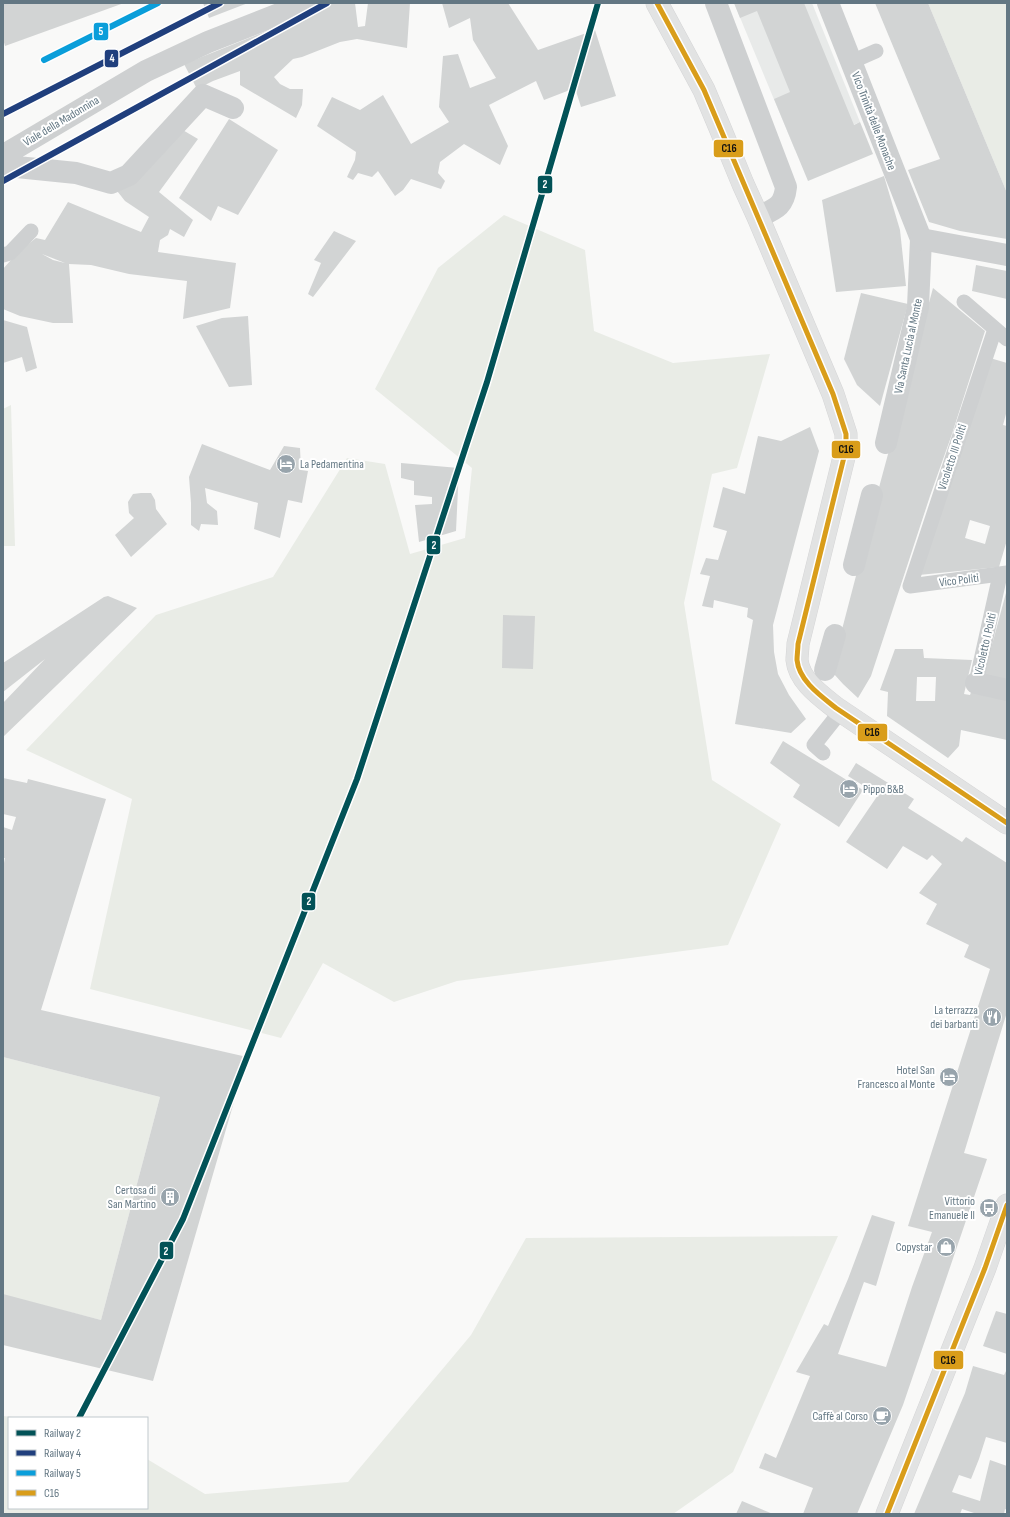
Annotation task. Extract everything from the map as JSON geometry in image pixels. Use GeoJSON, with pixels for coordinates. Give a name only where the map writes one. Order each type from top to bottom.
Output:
{"type":"FeatureCollection","features":[{"type":"Feature","properties":{"kind":"main road"},"geometry":{"type":"LineString","coordinates":[[657,3],[704,90],[833,394],[846,434],[846,449],[798,644],[797,660],[800,670],[806,680],[819,694],[841,711],[1007,823]]}},
{"type":"Feature","properties":{"kind":"main road"},"geometry":{"type":"LineString","coordinates":[[887,1514],[983,1272],[1007,1205]]}},
{"type":"Feature","properties":{"kind":"street","name":"Viale della Madonnina"},"geometry":{"type":"LineString","coordinates":[[233,108],[203,95],[129,175],[111,183],[76,173],[7,166],[4,154],[146,71],[208,42],[307,3]]}},
{"type":"Feature","properties":{"kind":"street"},"geometry":{"type":"LineString","coordinates":[[716,3],[786,187],[785,198],[777,208],[758,217]]}},
{"type":"Feature","properties":{"kind":"street","name":"Vico Trinità delle Monache"},"geometry":{"type":"LineString","coordinates":[[828,3],[921,239]]}},
{"type":"Feature","properties":{"kind":"street"},"geometry":{"type":"LineString","coordinates":[[921,239],[1007,255]]}},
{"type":"Feature","properties":{"kind":"street","name":"Via Santa Lucia al Monte"},"geometry":{"type":"LineString","coordinates":[[886,443],[918,307],[921,239]]}},
{"type":"Feature","properties":{"kind":"street"},"geometry":{"type":"LineString","coordinates":[[854,565],[872,495]]}},
{"type":"Feature","properties":{"kind":"street"},"geometry":{"type":"LineString","coordinates":[[825,670],[835,635]]}},
{"type":"Feature","properties":{"kind":"street","name":"Vicoletto I Politi"},"geometry":{"type":"LineString","coordinates":[[976,683],[1007,690]]}},
{"type":"Feature","properties":{"kind":"lane"},"geometry":{"type":"LineString","coordinates":[[851,62],[876,51]]}},
{"type":"Feature","properties":{"kind":"lane"},"geometry":{"type":"LineString","coordinates":[[3,255],[10,254],[31,232]]}},
{"type":"Feature","properties":{"kind":"lane"},"geometry":{"type":"LineString","coordinates":[[964,302],[1007,339]]}},
{"type":"Feature","properties":{"kind":"lane","name":"Vicoletto III Politi"},"geometry":{"type":"LineString","coordinates":[[910,586],[995,329]]}},
{"type":"Feature","properties":{"kind":"lane","name":"Vico Politi"},"geometry":{"type":"LineString","coordinates":[[910,586],[1004,574]]}},
{"type":"Feature","properties":{"kind":"lane","name":"Vicoletto I Politi"},"geometry":{"type":"LineString","coordinates":[[976,683],[1004,574]]}},
{"type":"Feature","properties":{"kind":"lane"},"geometry":{"type":"LineString","coordinates":[[823,753],[814,745],[841,711]]}},
{"type":"Feature","properties":{"kind":"shaded area"},"geometry":{"type":"Polygon","coordinates":[[[734,3],[812,3],[860,122],[795,150],[734,3]]]}},
{"type":"Feature","properties":{"kind":"shaded area"},"geometry":{"type":"Polygon","coordinates":[[[928,3],[1007,3],[1007,193],[928,3]]]}},
{"type":"Feature","properties":{"kind":"shaded area"},"geometry":{"type":"Polygon","coordinates":[[[504,215],[585,250],[594,331],[673,363],[770,354],[737,468],[712,474],[684,603],[712,780],[781,824],[728,945],[457,981],[394,1002],[323,963],[281,1038],[90,989],[132,799],[26,750],[156,615],[273,577],[347,458],[385,464],[410,554],[465,538],[472,468],[375,389],[438,268],[504,215]]]}},
{"type":"Feature","properties":{"kind":"shaded area"},"geometry":{"type":"Polygon","coordinates":[[[11,405],[15,546],[3,546],[3,409],[11,405]]]}},
{"type":"Feature","properties":{"kind":"shaded area"},"geometry":{"type":"Polygon","coordinates":[[[3,1057],[160,1097],[101,1320],[3,1295],[3,1057]]]}},
{"type":"Feature","properties":{"kind":"shaded area"},"geometry":{"type":"Polygon","coordinates":[[[838,1236],[733,1472],[673,1514],[3,1514],[3,1416],[13,1417],[8,1417],[8,1509],[148,1509],[148,1460],[205,1494],[348,1482],[471,1335],[526,1238],[838,1236]]]}},
{"type":"Feature","properties":{"kind":"building"},"geometry":{"type":"Polygon","coordinates":[[[3,3],[124,3],[5,46],[3,39],[3,3]]]}},
{"type":"Feature","properties":{"kind":"building"},"geometry":{"type":"Polygon","coordinates":[[[203,3],[248,3],[209,18],[203,3]]]}},
{"type":"Feature","properties":{"kind":"building"},"geometry":{"type":"Polygon","coordinates":[[[328,3],[355,3],[358,27],[365,26],[368,3],[410,3],[407,48],[357,39],[340,42],[293,59],[274,77],[280,84],[290,89],[303,89],[302,105],[296,118],[240,85],[240,71],[213,81],[197,89],[184,64],[329,6],[328,3]]]}},
{"type":"Feature","properties":{"kind":"building"},"geometry":{"type":"Polygon","coordinates":[[[442,3],[508,3],[538,50],[595,30],[616,96],[581,107],[575,88],[544,100],[536,81],[489,105],[508,146],[500,165],[464,144],[440,162],[438,173],[445,181],[441,189],[411,179],[403,190],[395,196],[378,171],[372,177],[358,173],[353,180],[347,177],[355,160],[356,152],[317,126],[332,97],[360,110],[383,95],[411,144],[449,122],[439,107],[443,56],[458,54],[470,88],[496,78],[473,40],[470,18],[449,28],[442,3]]]}},
{"type":"Feature","properties":{"kind":"building"},"geometry":{"type":"Polygon","coordinates":[[[734,3],[804,3],[854,125],[860,122],[873,154],[808,181],[774,99],[790,92],[757,11],[740,18],[734,3]]]}},
{"type":"Feature","properties":{"kind":"building"},"geometry":{"type":"Polygon","coordinates":[[[875,3],[928,3],[1007,193],[1007,239],[960,231],[929,222],[908,170],[940,159],[875,3]]]}},
{"type":"Feature","properties":{"kind":"building"},"geometry":{"type":"Polygon","coordinates":[[[229,119],[278,150],[238,215],[218,206],[211,221],[179,198],[229,119]]]}},
{"type":"Feature","properties":{"kind":"building"},"geometry":{"type":"Polygon","coordinates":[[[181,129],[198,139],[159,192],[193,220],[184,237],[170,229],[168,235],[160,240],[158,252],[236,263],[230,308],[183,319],[187,281],[129,274],[91,265],[69,264],[73,323],[53,323],[20,316],[3,309],[3,269],[18,252],[36,238],[45,240],[68,202],[141,232],[149,217],[125,201],[114,187],[181,129]],[[42,254],[53,260],[65,263],[42,254]]]}},
{"type":"Feature","properties":{"kind":"building"},"geometry":{"type":"Polygon","coordinates":[[[884,176],[900,230],[906,286],[836,292],[822,200],[884,176]]]}},
{"type":"Feature","properties":{"kind":"building"},"geometry":{"type":"Polygon","coordinates":[[[334,231],[356,241],[313,297],[308,294],[321,263],[314,260],[334,231]]]}},
{"type":"Feature","properties":{"kind":"building"},"geometry":{"type":"Polygon","coordinates":[[[976,265],[1007,271],[1007,299],[972,291],[976,265]]]}},
{"type":"Feature","properties":{"kind":"building"},"geometry":{"type":"Polygon","coordinates":[[[933,288],[985,331],[871,676],[858,698],[834,674],[833,664],[933,288]]]}},
{"type":"Feature","properties":{"kind":"building"},"geometry":{"type":"Polygon","coordinates":[[[861,293],[908,304],[880,406],[857,385],[844,359],[861,293]]]}},
{"type":"Feature","properties":{"kind":"building"},"geometry":{"type":"Polygon","coordinates":[[[248,316],[252,385],[229,387],[196,326],[222,318],[248,316]]]}},
{"type":"Feature","properties":{"kind":"building"},"geometry":{"type":"Polygon","coordinates":[[[3,320],[27,327],[37,368],[26,372],[22,357],[3,363],[3,320]]]}},
{"type":"Feature","properties":{"kind":"building"},"geometry":{"type":"Polygon","coordinates":[[[990,358],[1007,363],[1007,415],[1006,414],[1003,425],[1007,426],[1007,540],[999,567],[919,575],[990,358]],[[970,520],[965,538],[985,544],[990,526],[970,520]]]}},
{"type":"Feature","properties":{"kind":"building"},"geometry":{"type":"Polygon","coordinates":[[[810,427],[819,451],[773,625],[774,652],[778,674],[789,695],[806,719],[791,733],[735,724],[753,620],[747,617],[748,608],[714,600],[713,608],[702,606],[710,576],[700,574],[706,558],[718,560],[727,531],[713,527],[723,487],[745,494],[758,436],[781,441],[810,427]]]}},
{"type":"Feature","properties":{"kind":"building"},"geometry":{"type":"Polygon","coordinates":[[[202,444],[270,470],[284,446],[300,448],[301,470],[308,471],[302,503],[288,500],[280,538],[254,529],[258,503],[205,488],[207,503],[217,511],[218,525],[201,524],[199,531],[191,525],[189,477],[202,444]]]}},
{"type":"Feature","properties":{"kind":"building"},"geometry":{"type":"Polygon","coordinates":[[[401,463],[459,468],[456,531],[419,542],[415,505],[432,504],[432,497],[414,495],[414,481],[401,478],[401,463]]]}},
{"type":"Feature","properties":{"kind":"building"},"geometry":{"type":"Polygon","coordinates":[[[151,493],[155,500],[156,509],[167,524],[131,557],[115,535],[134,518],[129,513],[128,502],[133,494],[151,493]]]}},
{"type":"Feature","properties":{"kind":"building"},"geometry":{"type":"Polygon","coordinates":[[[1007,593],[1007,683],[983,678],[1007,593]]]}},
{"type":"Feature","properties":{"kind":"building"},"geometry":{"type":"Polygon","coordinates":[[[108,596],[137,608],[3,737],[3,703],[45,659],[3,692],[3,663],[104,597],[108,596]]]}},
{"type":"Feature","properties":{"kind":"building"},"geometry":{"type":"Polygon","coordinates":[[[503,615],[535,616],[533,669],[502,668],[503,615]]]}},
{"type":"Feature","properties":{"kind":"building"},"geometry":{"type":"Polygon","coordinates":[[[895,649],[923,649],[924,658],[972,660],[964,694],[970,695],[973,687],[1007,694],[1007,740],[961,730],[959,746],[948,758],[887,716],[888,692],[880,690],[895,649]],[[917,677],[916,701],[935,701],[936,677],[917,677]]]}},
{"type":"Feature","properties":{"kind":"building"},"geometry":{"type":"Polygon","coordinates":[[[783,741],[863,790],[839,827],[793,797],[800,785],[770,763],[783,741]]]}},
{"type":"Feature","properties":{"kind":"building"},"geometry":{"type":"Polygon","coordinates":[[[856,763],[914,799],[908,808],[962,842],[966,837],[1007,863],[1007,1012],[964,1153],[987,1159],[903,1405],[857,1514],[803,1514],[813,1488],[759,1468],[765,1453],[776,1458],[810,1376],[796,1372],[824,1324],[828,1326],[848,1279],[872,1215],[895,1222],[876,1286],[864,1282],[838,1354],[886,1367],[932,1232],[908,1226],[990,969],[964,957],[969,945],[926,924],[937,904],[919,893],[942,864],[932,855],[927,860],[903,846],[887,869],[846,842],[878,795],[848,776],[856,763]]]}},
{"type":"Feature","properties":{"kind":"building","name":"Certosa di San Martino"},"geometry":{"type":"Polygon","coordinates":[[[3,778],[27,783],[28,779],[106,799],[41,1010],[247,1057],[153,1381],[3,1345],[3,1294],[101,1320],[160,1097],[3,1057],[3,863],[5,858],[3,858],[3,827],[12,830],[16,817],[3,814],[3,778]]]}},
{"type":"Feature","properties":{"kind":"building"},"geometry":{"type":"Polygon","coordinates":[[[996,1311],[1007,1314],[1007,1354],[983,1346],[996,1311]]]}},
{"type":"Feature","properties":{"kind":"building"},"geometry":{"type":"Polygon","coordinates":[[[973,1366],[1004,1375],[1007,1369],[1007,1443],[986,1437],[971,1479],[959,1475],[952,1492],[980,1501],[990,1460],[1007,1466],[1007,1510],[1005,1509],[1004,1514],[977,1514],[962,1509],[960,1514],[914,1514],[965,1393],[973,1366]]]}},
{"type":"Feature","properties":{"kind":"building"},"geometry":{"type":"Polygon","coordinates":[[[742,1501],[773,1514],[736,1514],[742,1501]]]}},
{"type":"Feature","properties":{"kind":"rail line","name":"5"},"geometry":{"type":"LineString","coordinates":[[44,60],[158,3]]}},
{"type":"Feature","properties":{"kind":"rail line","name":"4"},"geometry":{"type":"LineString","coordinates":[[3,114],[220,3]]}},
{"type":"Feature","properties":{"kind":"rail line","name":"4"},"geometry":{"type":"LineString","coordinates":[[3,181],[327,3]]}},
{"type":"Feature","properties":{"kind":"rail line","name":"2"},"geometry":{"type":"LineString","coordinates":[[80,1417],[183,1219],[357,779],[487,382],[598,3]]}},
{"type":"Feature","properties":{"kind":"transit line","name":"C16"},"geometry":{"type":"LineString","coordinates":[[657,3],[704,90],[833,394],[846,434],[846,449],[798,644],[797,660],[799,668],[806,681],[836,708],[1007,823]]}},
{"type":"Feature","properties":{"kind":"transit line","name":"C16"},"geometry":{"type":"LineString","coordinates":[[887,1514],[985,1268],[1007,1205]]}},
{"type":"Feature","properties":{"kind":"place","name":"La Pedamentina"},"geometry":{"type":"Point","coordinates":[286,464]}},
{"type":"Feature","properties":{"kind":"place","name":"Pippo B&B"},"geometry":{"type":"Point","coordinates":[849,789]}},
{"type":"Feature","properties":{"kind":"place","name":"La terrazza dei barbanti"},"geometry":{"type":"Point","coordinates":[992,1017]}},
{"type":"Feature","properties":{"kind":"place","name":"Hotel San Francesco al Monte"},"geometry":{"type":"Point","coordinates":[949,1077]}},
{"type":"Feature","properties":{"kind":"place","name":"Certosa di San Martino"},"geometry":{"type":"Point","coordinates":[170,1197]}},
{"type":"Feature","properties":{"kind":"place","name":"Vittorio Emanuele II"},"geometry":{"type":"Point","coordinates":[989,1208]}},
{"type":"Feature","properties":{"kind":"place","name":"Copystar"},"geometry":{"type":"Point","coordinates":[946,1247]}},
{"type":"Feature","properties":{"kind":"place","name":"Caffè al Corso"},"geometry":{"type":"Point","coordinates":[882,1416]}}]}
